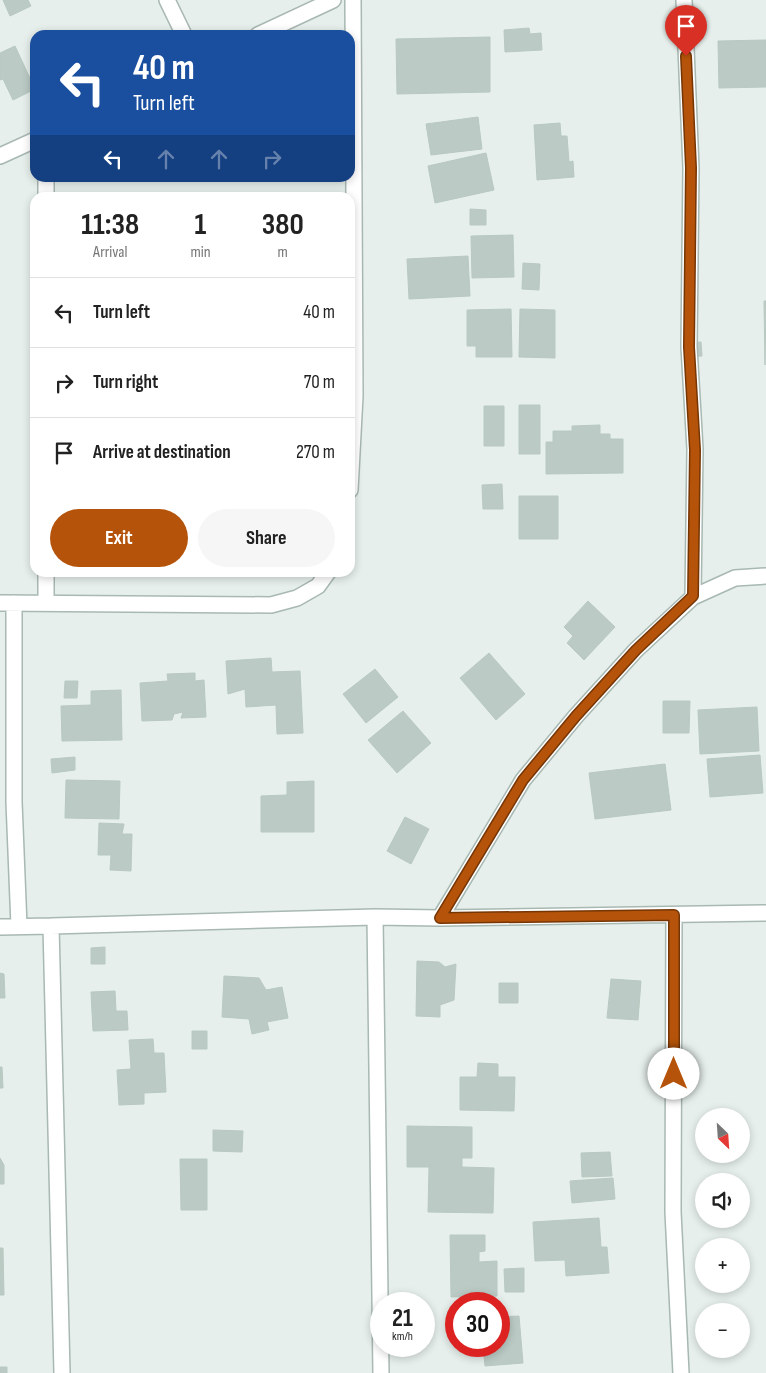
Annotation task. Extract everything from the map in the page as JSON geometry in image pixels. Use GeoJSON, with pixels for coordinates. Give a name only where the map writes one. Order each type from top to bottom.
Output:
{"type":"FeatureCollection","features":[{"type":"Feature","properties":{"kind":"street"},"geometry":{"type":"LineString","coordinates":[[167,0],[182,30]]}},
{"type":"Feature","properties":{"kind":"street"},"geometry":{"type":"LineString","coordinates":[[269,30],[332,0]]}},
{"type":"Feature","properties":{"kind":"street"},"geometry":{"type":"LineString","coordinates":[[353,0],[353,30]]}},
{"type":"Feature","properties":{"kind":"street"},"geometry":{"type":"LineString","coordinates":[[684,0],[691,168],[689,347],[695,450],[693,596]]}},
{"type":"Feature","properties":{"kind":"street"},"geometry":{"type":"LineString","coordinates":[[0,156],[30,142]]}},
{"type":"Feature","properties":{"kind":"street"},"geometry":{"type":"LineString","coordinates":[[440,918],[523,780],[576,716],[636,650],[693,596],[735,578],[766,576]]}},
{"type":"Feature","properties":{"kind":"street"},"geometry":{"type":"LineString","coordinates":[[46,577],[46,603]]}},
{"type":"Feature","properties":{"kind":"street"},"geometry":{"type":"LineString","coordinates":[[19,926],[7,603],[271,605],[297,598],[318,586],[324,577]]}},
{"type":"Feature","properties":{"kind":"street"},"geometry":{"type":"LineString","coordinates":[[0,926],[375,917],[440,918],[766,913]]}},
{"type":"Feature","properties":{"kind":"street"},"geometry":{"type":"LineString","coordinates":[[674,915],[673,1212],[681,1373]]}},
{"type":"Feature","properties":{"kind":"street"},"geometry":{"type":"LineString","coordinates":[[375,917],[380,1373]]}},
{"type":"Feature","properties":{"kind":"street"},"geometry":{"type":"LineString","coordinates":[[51,926],[62,1373]]}},
{"type":"Feature","properties":{"kind":"building"},"geometry":{"type":"Polygon","coordinates":[[[3,0],[28,0],[31,6],[10,16],[3,0]]]}},
{"type":"Feature","properties":{"kind":"building"},"geometry":{"type":"Polygon","coordinates":[[[529,28],[530,34],[541,33],[542,50],[505,52],[504,30],[529,28]]]}},
{"type":"Feature","properties":{"kind":"building"},"geometry":{"type":"Polygon","coordinates":[[[490,37],[490,92],[397,94],[396,39],[490,37]]]}},
{"type":"Feature","properties":{"kind":"building"},"geometry":{"type":"Polygon","coordinates":[[[766,40],[766,87],[719,88],[718,41],[766,40]]]}},
{"type":"Feature","properties":{"kind":"building"},"geometry":{"type":"Polygon","coordinates":[[[15,46],[30,78],[30,92],[13,100],[3,79],[0,80],[0,53],[15,46]]]}},
{"type":"Feature","properties":{"kind":"building"},"geometry":{"type":"Polygon","coordinates":[[[478,117],[482,149],[431,155],[426,124],[478,117]]]}},
{"type":"Feature","properties":{"kind":"building"},"geometry":{"type":"Polygon","coordinates":[[[560,123],[561,136],[567,136],[569,162],[573,161],[574,177],[537,180],[534,125],[560,123]]]}},
{"type":"Feature","properties":{"kind":"building"},"geometry":{"type":"Polygon","coordinates":[[[486,153],[494,190],[435,203],[428,166],[486,153]]]}},
{"type":"Feature","properties":{"kind":"building"},"geometry":{"type":"Polygon","coordinates":[[[470,209],[486,210],[486,225],[470,225],[470,209]]]}},
{"type":"Feature","properties":{"kind":"building"},"geometry":{"type":"Polygon","coordinates":[[[513,235],[514,277],[472,278],[471,236],[513,235]]]}},
{"type":"Feature","properties":{"kind":"building"},"geometry":{"type":"Polygon","coordinates":[[[468,256],[470,296],[409,299],[407,259],[468,256]]]}},
{"type":"Feature","properties":{"kind":"building"},"geometry":{"type":"Polygon","coordinates":[[[523,263],[540,264],[539,290],[522,289],[523,263]]]}},
{"type":"Feature","properties":{"kind":"building"},"geometry":{"type":"Polygon","coordinates":[[[764,301],[766,301],[765,365],[764,301]]]}},
{"type":"Feature","properties":{"kind":"building"},"geometry":{"type":"Polygon","coordinates":[[[511,309],[512,357],[476,357],[476,346],[467,346],[467,310],[511,309]]]}},
{"type":"Feature","properties":{"kind":"building"},"geometry":{"type":"Polygon","coordinates":[[[520,309],[555,310],[555,358],[519,357],[520,309]]]}},
{"type":"Feature","properties":{"kind":"building"},"geometry":{"type":"Polygon","coordinates":[[[701,342],[702,356],[684,357],[683,343],[701,342]]]}},
{"type":"Feature","properties":{"kind":"building"},"geometry":{"type":"Polygon","coordinates":[[[519,405],[540,405],[540,454],[519,454],[519,405]]]}},
{"type":"Feature","properties":{"kind":"building"},"geometry":{"type":"Polygon","coordinates":[[[484,406],[504,406],[504,446],[484,446],[484,406]]]}},
{"type":"Feature","properties":{"kind":"building"},"geometry":{"type":"Polygon","coordinates":[[[600,425],[600,434],[610,434],[610,439],[623,439],[623,473],[546,474],[546,442],[553,442],[553,431],[572,431],[572,426],[600,425]]]}},
{"type":"Feature","properties":{"kind":"building"},"geometry":{"type":"Polygon","coordinates":[[[502,484],[503,509],[483,509],[482,485],[502,484]]]}},
{"type":"Feature","properties":{"kind":"building"},"geometry":{"type":"Polygon","coordinates":[[[519,496],[558,496],[558,539],[519,539],[519,496]]]}},
{"type":"Feature","properties":{"kind":"building"},"geometry":{"type":"Polygon","coordinates":[[[588,601],[615,627],[584,660],[567,643],[573,636],[564,627],[588,601]]]}},
{"type":"Feature","properties":{"kind":"building"},"geometry":{"type":"Polygon","coordinates":[[[489,653],[525,694],[496,720],[460,678],[489,653]]]}},
{"type":"Feature","properties":{"kind":"building"},"geometry":{"type":"Polygon","coordinates":[[[271,658],[272,672],[300,671],[303,733],[277,734],[276,705],[246,707],[245,689],[228,694],[226,661],[271,658]]]}},
{"type":"Feature","properties":{"kind":"building"},"geometry":{"type":"Polygon","coordinates":[[[375,669],[398,697],[366,723],[343,694],[375,669]]]}},
{"type":"Feature","properties":{"kind":"building"},"geometry":{"type":"Polygon","coordinates":[[[195,673],[195,681],[204,680],[206,717],[181,718],[183,712],[174,714],[172,720],[142,721],[140,683],[168,681],[167,674],[195,673]]]}},
{"type":"Feature","properties":{"kind":"building"},"geometry":{"type":"Polygon","coordinates":[[[65,681],[78,681],[77,698],[64,698],[65,681]]]}},
{"type":"Feature","properties":{"kind":"building"},"geometry":{"type":"Polygon","coordinates":[[[121,690],[122,740],[62,741],[61,706],[91,705],[91,691],[121,690]]]}},
{"type":"Feature","properties":{"kind":"building"},"geometry":{"type":"Polygon","coordinates":[[[663,701],[690,701],[689,733],[663,733],[663,701]]]}},
{"type":"Feature","properties":{"kind":"building"},"geometry":{"type":"Polygon","coordinates":[[[757,707],[759,751],[700,754],[698,710],[757,707]]]}},
{"type":"Feature","properties":{"kind":"building"},"geometry":{"type":"Polygon","coordinates":[[[403,711],[431,743],[397,773],[368,740],[403,711]]]}},
{"type":"Feature","properties":{"kind":"building"},"geometry":{"type":"Polygon","coordinates":[[[760,755],[763,793],[710,797],[707,759],[760,755]]]}},
{"type":"Feature","properties":{"kind":"building"},"geometry":{"type":"Polygon","coordinates":[[[75,757],[75,770],[52,773],[51,759],[75,757]]]}},
{"type":"Feature","properties":{"kind":"building"},"geometry":{"type":"Polygon","coordinates":[[[665,764],[671,810],[595,819],[589,773],[665,764]]]}},
{"type":"Feature","properties":{"kind":"building"},"geometry":{"type":"Polygon","coordinates":[[[66,780],[120,781],[119,819],[65,818],[66,780]]]}},
{"type":"Feature","properties":{"kind":"building"},"geometry":{"type":"Polygon","coordinates":[[[314,781],[314,832],[261,832],[261,796],[287,795],[287,782],[314,781]]]}},
{"type":"Feature","properties":{"kind":"building"},"geometry":{"type":"Polygon","coordinates":[[[405,817],[429,829],[411,864],[387,851],[405,817]]]}},
{"type":"Feature","properties":{"kind":"building"},"geometry":{"type":"Polygon","coordinates":[[[99,823],[124,824],[122,834],[132,834],[131,871],[110,870],[111,855],[98,855],[99,823]]]}},
{"type":"Feature","properties":{"kind":"building"},"geometry":{"type":"Polygon","coordinates":[[[105,947],[105,964],[91,964],[91,948],[105,947]]]}},
{"type":"Feature","properties":{"kind":"building"},"geometry":{"type":"Polygon","coordinates":[[[417,961],[439,962],[445,967],[456,964],[454,1000],[440,1005],[440,1017],[416,1016],[417,961]]]}},
{"type":"Feature","properties":{"kind":"building"},"geometry":{"type":"Polygon","coordinates":[[[0,973],[4,974],[5,998],[0,998],[0,973]]]}},
{"type":"Feature","properties":{"kind":"building"},"geometry":{"type":"Polygon","coordinates":[[[224,976],[259,978],[266,990],[282,987],[288,1018],[267,1022],[269,1030],[252,1034],[249,1019],[222,1017],[224,976]]]}},
{"type":"Feature","properties":{"kind":"building"},"geometry":{"type":"Polygon","coordinates":[[[611,979],[641,981],[638,1020],[607,1018],[611,979]]]}},
{"type":"Feature","properties":{"kind":"building"},"geometry":{"type":"Polygon","coordinates":[[[499,983],[518,983],[518,1003],[499,1003],[499,983]]]}},
{"type":"Feature","properties":{"kind":"building"},"geometry":{"type":"Polygon","coordinates":[[[115,991],[116,1011],[127,1011],[128,1030],[93,1031],[91,992],[115,991]]]}},
{"type":"Feature","properties":{"kind":"building"},"geometry":{"type":"Polygon","coordinates":[[[192,1031],[207,1031],[207,1049],[192,1049],[192,1031]]]}},
{"type":"Feature","properties":{"kind":"building"},"geometry":{"type":"Polygon","coordinates":[[[153,1039],[154,1053],[164,1053],[166,1092],[144,1093],[144,1104],[119,1105],[117,1070],[131,1069],[129,1040],[153,1039]]]}},
{"type":"Feature","properties":{"kind":"building"},"geometry":{"type":"Polygon","coordinates":[[[478,1063],[498,1064],[498,1077],[515,1077],[514,1111],[460,1110],[460,1077],[477,1077],[478,1063]]]}},
{"type":"Feature","properties":{"kind":"building"},"geometry":{"type":"Polygon","coordinates":[[[0,1067],[2,1067],[3,1088],[0,1088],[0,1067]]]}},
{"type":"Feature","properties":{"kind":"building"},"geometry":{"type":"Polygon","coordinates":[[[407,1126],[472,1127],[472,1158],[462,1158],[462,1167],[494,1168],[493,1213],[428,1212],[429,1167],[407,1167],[407,1126]]]}},
{"type":"Feature","properties":{"kind":"building"},"geometry":{"type":"Polygon","coordinates":[[[213,1130],[243,1131],[242,1152],[213,1151],[213,1130]]]}},
{"type":"Feature","properties":{"kind":"building"},"geometry":{"type":"Polygon","coordinates":[[[610,1152],[612,1176],[582,1177],[581,1153],[610,1152]]]}},
{"type":"Feature","properties":{"kind":"building"},"geometry":{"type":"Polygon","coordinates":[[[0,1158],[4,1165],[4,1184],[0,1184],[0,1158]]]}},
{"type":"Feature","properties":{"kind":"building"},"geometry":{"type":"Polygon","coordinates":[[[180,1159],[207,1159],[207,1210],[181,1210],[180,1159]]]}},
{"type":"Feature","properties":{"kind":"building"},"geometry":{"type":"Polygon","coordinates":[[[613,1178],[615,1199],[572,1203],[570,1181],[613,1178]]]}},
{"type":"Feature","properties":{"kind":"building"},"geometry":{"type":"Polygon","coordinates":[[[599,1218],[601,1247],[607,1247],[609,1273],[566,1276],[565,1260],[535,1261],[533,1222],[599,1218]]]}},
{"type":"Feature","properties":{"kind":"building"},"geometry":{"type":"Polygon","coordinates":[[[450,1235],[485,1235],[485,1251],[479,1252],[479,1262],[497,1261],[497,1292],[451,1292],[450,1235]]]}},
{"type":"Feature","properties":{"kind":"building"},"geometry":{"type":"Polygon","coordinates":[[[0,1248],[3,1248],[4,1295],[0,1295],[0,1248]]]}},
{"type":"Feature","properties":{"kind":"building"},"geometry":{"type":"Polygon","coordinates":[[[524,1268],[524,1292],[505,1292],[504,1269],[524,1268]]]}},
{"type":"Feature","properties":{"kind":"building"},"geometry":{"type":"Polygon","coordinates":[[[510,1316],[519,1316],[523,1363],[485,1366],[484,1357],[510,1357],[510,1316]]]}},
{"type":"Feature","properties":{"kind":"building"},"geometry":{"type":"Polygon","coordinates":[[[0,1367],[7,1367],[7,1373],[0,1373],[0,1367]]]}},
{"type":"Feature","properties":{"kind":"route"},"geometry":{"type":"LineString","coordinates":[[674,1074],[674,915],[440,918],[523,780],[576,716],[636,650],[693,596],[695,450],[689,347],[691,168],[686,56]]}}]}
